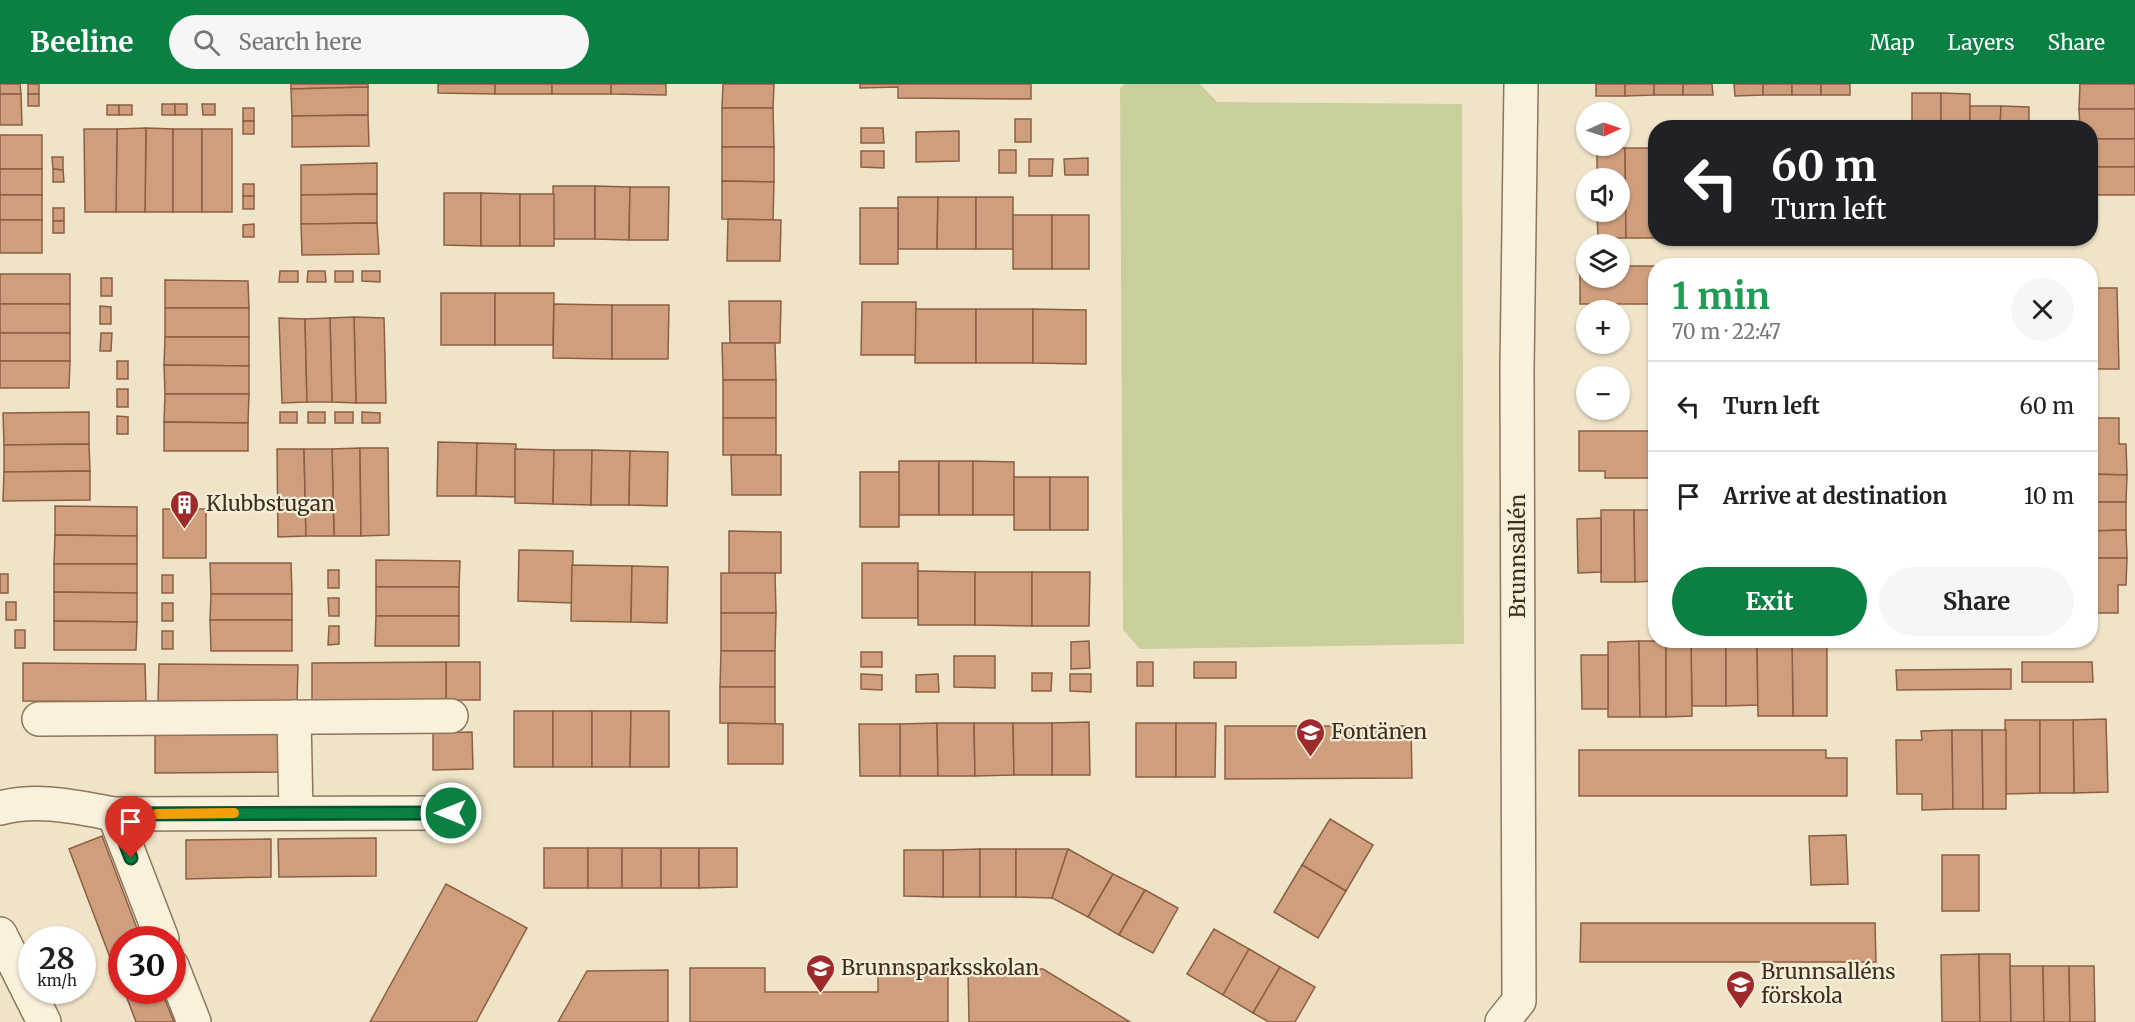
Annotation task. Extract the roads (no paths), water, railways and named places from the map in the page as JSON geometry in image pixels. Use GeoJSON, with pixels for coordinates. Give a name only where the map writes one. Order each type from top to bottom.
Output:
{"type":"FeatureCollection","features":[{"type":"Feature","properties":{"kind":"street","name":"Brunnsallén"},"geometry":{"type":"LineString","coordinates":[[1502,1022],[1519,1001],[1517,368],[1521,84]]}},
{"type":"Feature","properties":{"kind":"street"},"geometry":{"type":"LineString","coordinates":[[39,719],[452,716]]}},
{"type":"Feature","properties":{"kind":"street"},"geometry":{"type":"LineString","coordinates":[[294,717],[296,813]]}},
{"type":"Feature","properties":{"kind":"street"},"geometry":{"type":"LineString","coordinates":[[0,808],[41,803],[114,814],[451,813]]}},
{"type":"Feature","properties":{"kind":"street"},"geometry":{"type":"LineString","coordinates":[[114,814],[157,926]]}},
{"type":"Feature","properties":{"kind":"street"},"geometry":{"type":"LineString","coordinates":[[0,934],[44,1022]]}},
{"type":"Feature","properties":{"kind":"street"},"geometry":{"type":"LineString","coordinates":[[186,1002],[194,1022]]}},
{"type":"Feature","properties":{"kind":"place","name":"Klubbstugan"},"geometry":{"type":"Point","coordinates":[185,530]}},
{"type":"Feature","properties":{"kind":"place","name":"Fontänen"},"geometry":{"type":"Point","coordinates":[1310,758]}},
{"type":"Feature","properties":{"kind":"place","name":"Brunnsparksskolan"},"geometry":{"type":"Point","coordinates":[820,994]}},
{"type":"Feature","properties":{"kind":"place","name":"Brunnsalléns förskola"},"geometry":{"type":"Point","coordinates":[1740,1010]}}]}
